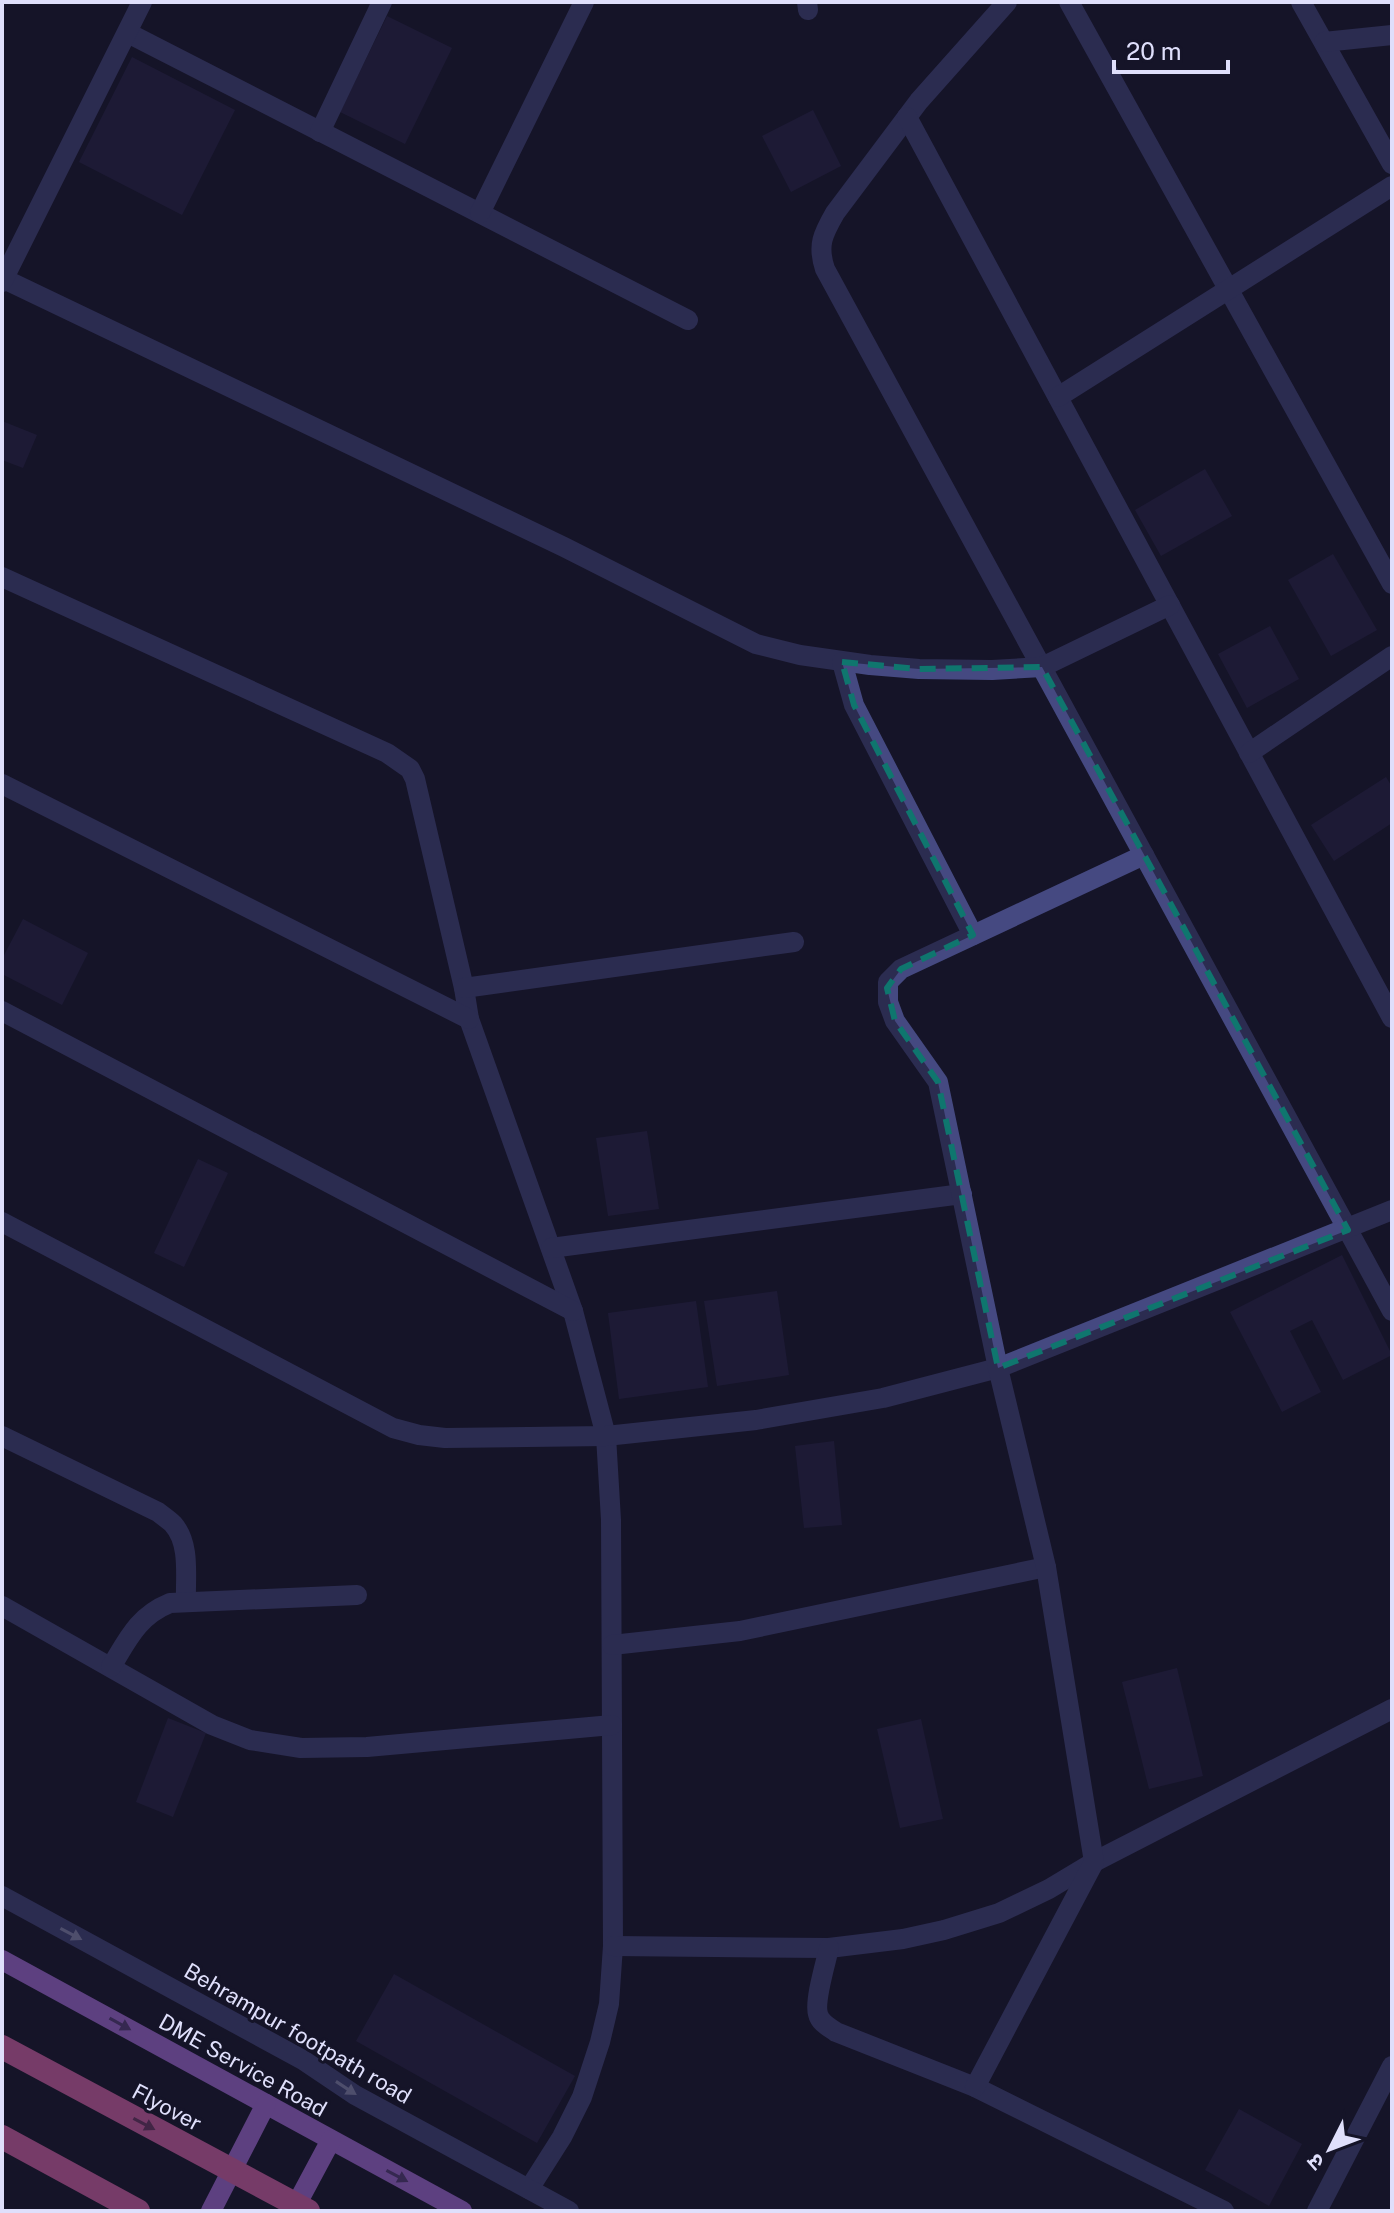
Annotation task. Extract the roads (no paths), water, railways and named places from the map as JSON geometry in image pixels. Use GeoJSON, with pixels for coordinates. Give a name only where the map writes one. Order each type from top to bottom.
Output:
{"type":"FeatureCollection","features":[{"type":"Feature","properties":{"kind":"highway","name":"Flyover"},"geometry":{"type":"LineString","coordinates":[[2,2047],[308,2211]]}},
{"type":"Feature","properties":{"kind":"highway"},"geometry":{"type":"LineString","coordinates":[[2,2137],[138,2211]]}},
{"type":"Feature","properties":{"kind":"main road","name":"DME Service Road"},"geometry":{"type":"LineString","coordinates":[[2,1960],[462,2211]]}},
{"type":"Feature","properties":{"kind":"main road"},"geometry":{"type":"LineString","coordinates":[[211,2211],[266,2104]]}},
{"type":"Feature","properties":{"kind":"main road"},"geometry":{"type":"LineString","coordinates":[[293,2211],[331,2140]]}},
{"type":"Feature","properties":{"kind":"street"},"geometry":{"type":"LineString","coordinates":[[142,2],[3,280],[549,540],[756,644],[842,662],[919,669],[1042,667],[1170,605]]}},
{"type":"Feature","properties":{"kind":"street"},"geometry":{"type":"LineString","coordinates":[[320,132],[382,2]]}},
{"type":"Feature","properties":{"kind":"street"},"geometry":{"type":"LineString","coordinates":[[480,213],[584,2]]}},
{"type":"Feature","properties":{"kind":"street"},"geometry":{"type":"LineString","coordinates":[[1007,2],[907,117],[835,213],[823,233],[820,253],[825,269],[1392,1311]]}},
{"type":"Feature","properties":{"kind":"street"},"geometry":{"type":"LineString","coordinates":[[1069,2],[1392,584]]}},
{"type":"Feature","properties":{"kind":"street"},"geometry":{"type":"LineString","coordinates":[[1301,2],[1392,164]]}},
{"type":"Feature","properties":{"kind":"street"},"geometry":{"type":"LineString","coordinates":[[128,33],[688,320]]}},
{"type":"Feature","properties":{"kind":"street"},"geometry":{"type":"LineString","coordinates":[[1324,42],[1392,35]]}},
{"type":"Feature","properties":{"kind":"street"},"geometry":{"type":"LineString","coordinates":[[907,117],[1392,1018]]}},
{"type":"Feature","properties":{"kind":"street"},"geometry":{"type":"LineString","coordinates":[[1058,397],[1392,186]]}},
{"type":"Feature","properties":{"kind":"street"},"geometry":{"type":"LineString","coordinates":[[2,577],[401,761],[415,779],[469,1019],[573,1311],[606,1436],[611,1520],[612,1645],[613,1946],[609,2004],[582,2097],[562,2137],[529,2189]]}},
{"type":"Feature","properties":{"kind":"street"},"geometry":{"type":"LineString","coordinates":[[1249,753],[1392,656]]}},
{"type":"Feature","properties":{"kind":"street"},"geometry":{"type":"LineString","coordinates":[[842,662],[854,705],[973,935]]}},
{"type":"Feature","properties":{"kind":"street"},"geometry":{"type":"LineString","coordinates":[[2,784],[469,1019]]}},
{"type":"Feature","properties":{"kind":"street"},"geometry":{"type":"LineString","coordinates":[[975,2087],[1094,1862],[1046,1567],[998,1368],[938,1082],[895,1021],[887,988],[901,969],[1144,855]]}},
{"type":"Feature","properties":{"kind":"street"},"geometry":{"type":"LineString","coordinates":[[464,988],[794,942]]}},
{"type":"Feature","properties":{"kind":"street"},"geometry":{"type":"LineString","coordinates":[[2,1011],[573,1311]]}},
{"type":"Feature","properties":{"kind":"street"},"geometry":{"type":"LineString","coordinates":[[551,1248],[962,1194]]}},
{"type":"Feature","properties":{"kind":"street"},"geometry":{"type":"LineString","coordinates":[[2,1222],[393,1428],[445,1438],[606,1436],[756,1420],[883,1398],[998,1368],[1392,1210]]}},
{"type":"Feature","properties":{"kind":"street"},"geometry":{"type":"LineString","coordinates":[[2,1436],[158,1512],[174,1525],[182,1537],[185,1554],[186,1602]]}},
{"type":"Feature","properties":{"kind":"street"},"geometry":{"type":"LineString","coordinates":[[612,1645],[740,1631],[1046,1567]]}},
{"type":"Feature","properties":{"kind":"street"},"geometry":{"type":"LineString","coordinates":[[111,1667],[144,1617],[170,1603],[357,1595]]}},
{"type":"Feature","properties":{"kind":"street"},"geometry":{"type":"LineString","coordinates":[[2,1606],[212,1725],[250,1740],[301,1748],[367,1747],[612,1725]]}},
{"type":"Feature","properties":{"kind":"street"},"geometry":{"type":"LineString","coordinates":[[613,1946],[829,1948],[903,1939],[944,1930],[999,1913],[1049,1889],[1094,1862],[1392,1709]]}},
{"type":"Feature","properties":{"kind":"street","name":"Behrampur footpath road"},"geometry":{"type":"LineString","coordinates":[[2,1896],[303,2060],[355,2095],[569,2211]]}},
{"type":"Feature","properties":{"kind":"street"},"geometry":{"type":"LineString","coordinates":[[829,1948],[818,2015],[824,2024],[836,2032],[975,2087],[1224,2211]]}},
{"type":"Feature","properties":{"kind":"street"},"geometry":{"type":"LineString","coordinates":[[1317,2211],[1392,2066]]}}]}
